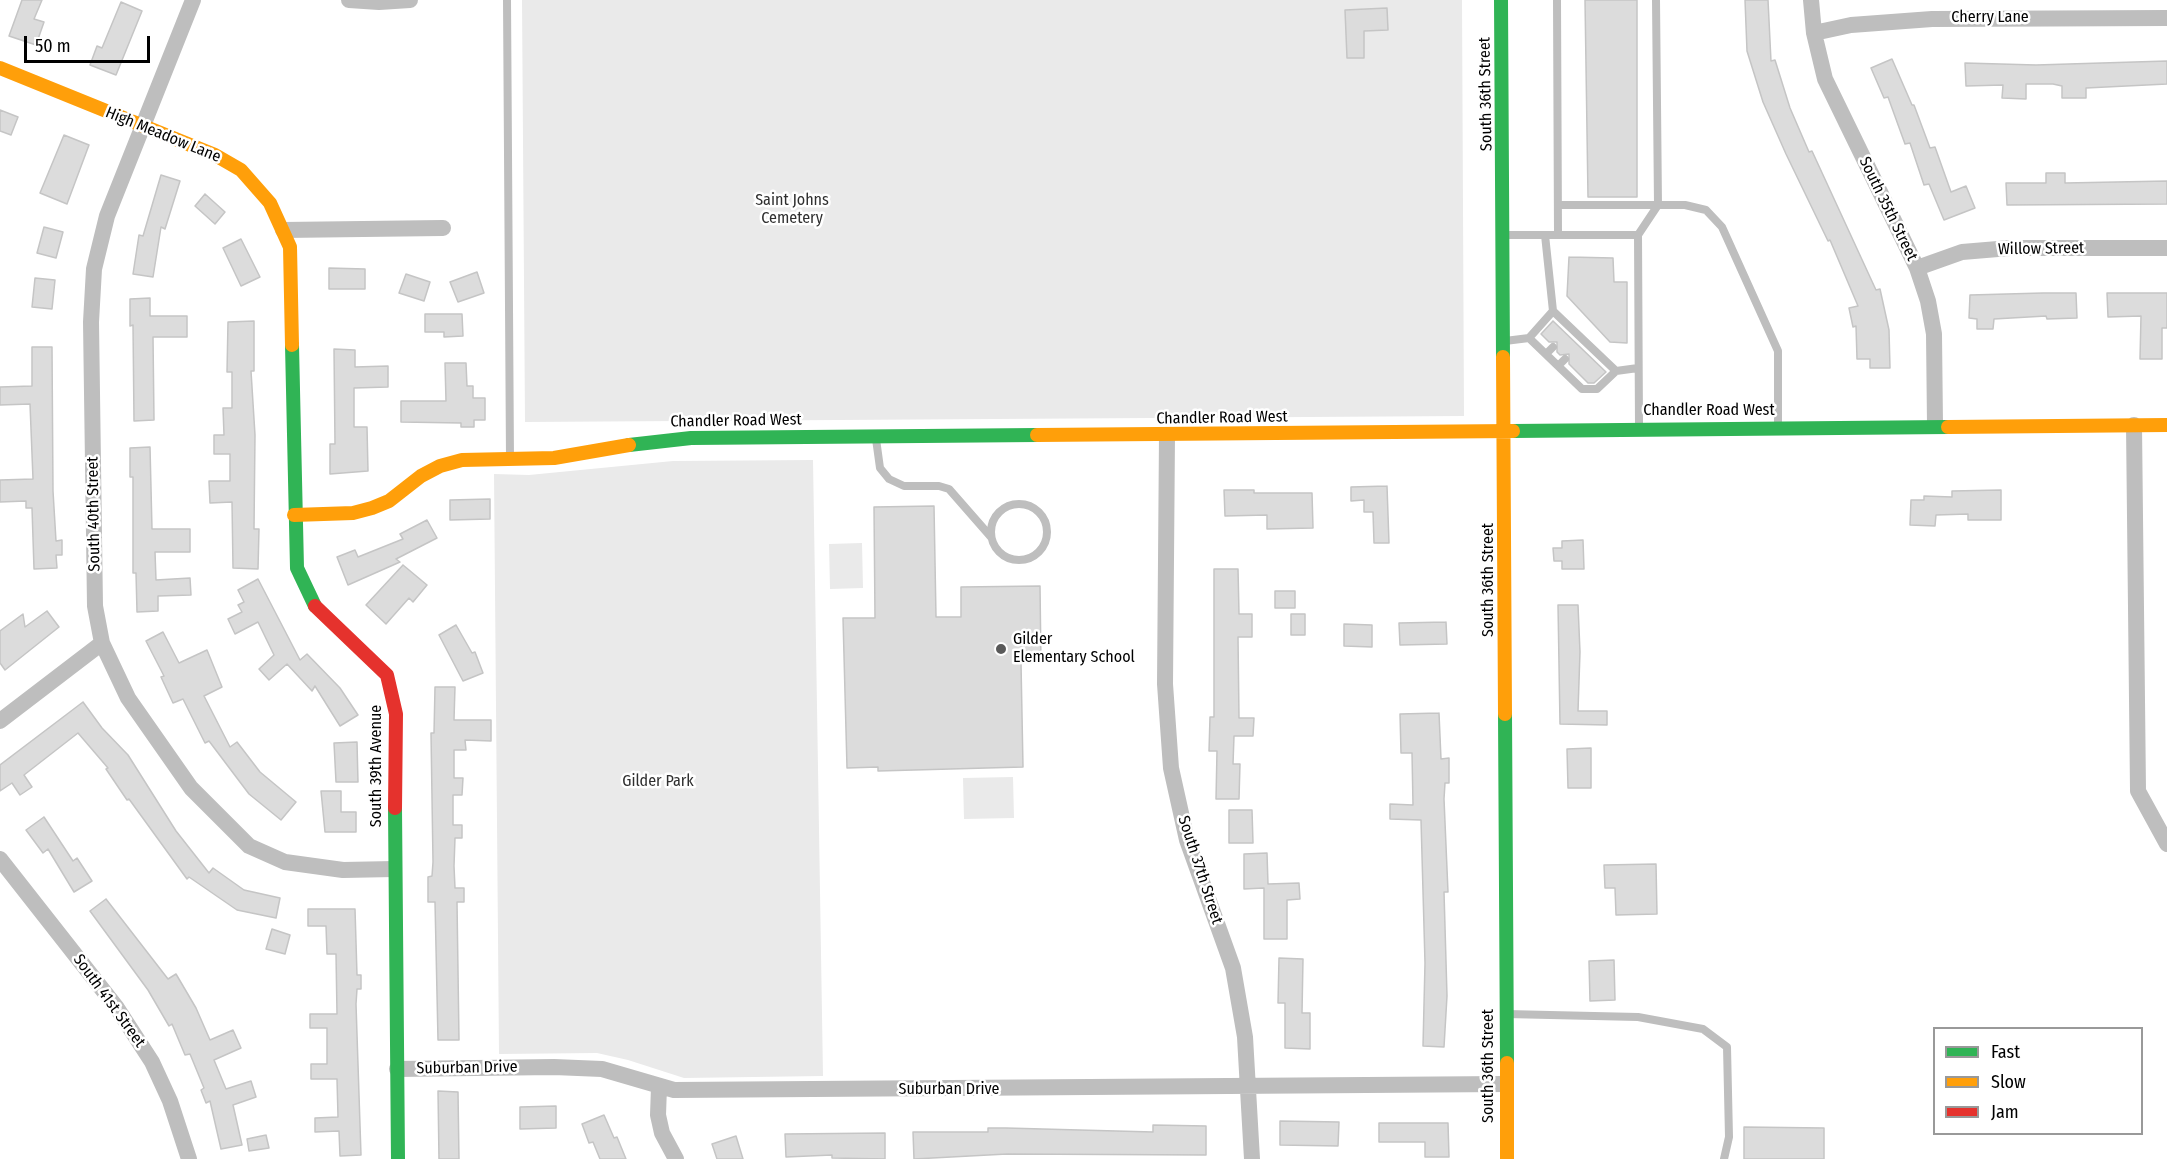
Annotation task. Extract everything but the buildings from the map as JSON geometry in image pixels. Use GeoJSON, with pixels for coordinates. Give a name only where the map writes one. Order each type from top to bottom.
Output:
{"type":"FeatureCollection","features":[{"type":"Feature","properties":{"kind":"street","name":"South 40th Street"},"geometry":{"type":"LineString","coordinates":[[193,0],[107,216],[94,269],[91,322],[95,606],[102,643],[128,698],[191,788],[249,846],[285,862],[343,870],[394,869]]}},
{"type":"Feature","properties":{"kind":"street"},"geometry":{"type":"LineString","coordinates":[[349,0],[379,2],[410,0]]}},
{"type":"Feature","properties":{"kind":"street","name":"South 36th Street"},"geometry":{"type":"LineString","coordinates":[[1501,0],[1505,341],[1505,1084],[1507,1159]]}},
{"type":"Feature","properties":{"kind":"street","name":"South 35th Street"},"geometry":{"type":"LineString","coordinates":[[1811,0],[1814,33],[1825,79],[1917,268],[1928,301],[1934,334],[1935,425]]}},
{"type":"Feature","properties":{"kind":"street","name":"Cherry Lane"},"geometry":{"type":"LineString","coordinates":[[1814,33],[1851,25],[1932,18],[2167,18]]}},
{"type":"Feature","properties":{"kind":"street","name":"High Meadow Lane"},"geometry":{"type":"LineString","coordinates":[[0,68],[215,155],[241,170],[270,203],[283,230]]}},
{"type":"Feature","properties":{"kind":"street"},"geometry":{"type":"LineString","coordinates":[[283,230],[444,228]]}},
{"type":"Feature","properties":{"kind":"street","name":"South 39th Avenue"},"geometry":{"type":"LineString","coordinates":[[283,230],[290,247],[292,273],[294,515],[297,568],[304,588],[314,605],[387,675],[393,691],[396,714],[394,869],[398,1159]]}},
{"type":"Feature","properties":{"kind":"street","name":"Willow Street"},"geometry":{"type":"LineString","coordinates":[[1917,268],[1962,252],[2010,248],[2167,248]]}},
{"type":"Feature","properties":{"kind":"street"},"geometry":{"type":"LineString","coordinates":[[2134,425],[2138,791],[2167,844]]}},
{"type":"Feature","properties":{"kind":"street","name":"Chandler Road West"},"geometry":{"type":"LineString","coordinates":[[294,515],[353,513],[372,508],[389,501],[421,476],[440,466],[462,460],[554,458],[658,440],[691,438],[876,435],[1167,435],[1639,427],[2167,425]]}},
{"type":"Feature","properties":{"kind":"street","name":"South 37th Street"},"geometry":{"type":"LineString","coordinates":[[1167,435],[1165,684],[1171,768],[1187,840],[1233,968],[1245,1037],[1251,1159]]}},
{"type":"Feature","properties":{"kind":"street"},"geometry":{"type":"LineString","coordinates":[[0,721],[102,643]]}},
{"type":"Feature","properties":{"kind":"street","name":"South 41st Street"},"geometry":{"type":"LineString","coordinates":[[0,859],[117,1008],[152,1062],[170,1101],[189,1159]]}},
{"type":"Feature","properties":{"kind":"street","name":"Suburban Drive"},"geometry":{"type":"LineString","coordinates":[[397,1069],[554,1067],[602,1069],[674,1090],[966,1090],[1505,1084]]}},
{"type":"Feature","properties":{"kind":"street"},"geometry":{"type":"LineString","coordinates":[[659,1087],[658,1115],[662,1133],[676,1159]]}},
{"type":"Feature","properties":{"kind":"lane"},"geometry":{"type":"LineString","coordinates":[[507,0],[510,459]]}},
{"type":"Feature","properties":{"kind":"lane"},"geometry":{"type":"LineString","coordinates":[[1557,0],[1558,235]]}},
{"type":"Feature","properties":{"kind":"lane"},"geometry":{"type":"LineString","coordinates":[[1639,427],[1638,235],[1658,205],[1656,0]]}},
{"type":"Feature","properties":{"kind":"lane"},"geometry":{"type":"LineString","coordinates":[[1558,205],[1685,205],[1706,210],[1722,227],[1778,351],[1778,427]]}},
{"type":"Feature","properties":{"kind":"lane"},"geometry":{"type":"LineString","coordinates":[[1504,235],[1638,235]]}},
{"type":"Feature","properties":{"kind":"lane"},"geometry":{"type":"LineString","coordinates":[[1545,235],[1553,311],[1582,344],[1617,371]]}},
{"type":"Feature","properties":{"kind":"lane"},"geometry":{"type":"LineString","coordinates":[[1505,341],[1529,338],[1553,311]]}},
{"type":"Feature","properties":{"kind":"lane"},"geometry":{"type":"LineString","coordinates":[[1529,338],[1558,366],[1576,377],[1582,389],[1598,389],[1617,371],[1638,368]]}},
{"type":"Feature","properties":{"kind":"lane"},"geometry":{"type":"LineString","coordinates":[[1546,354],[1553,347]]}},
{"type":"Feature","properties":{"kind":"lane"},"geometry":{"type":"LineString","coordinates":[[1558,366],[1565,359]]}},
{"type":"Feature","properties":{"kind":"lane"},"geometry":{"type":"LineString","coordinates":[[876,435],[880,468],[889,479],[904,486],[939,486],[949,489],[991,537],[1000,554],[1018,561],[1036,555],[1043,548],[1047,529],[1040,513],[1024,505],[1015,505],[1007,507],[994,519],[991,537]]}},
{"type":"Feature","properties":{"kind":"lane"},"geometry":{"type":"LineString","coordinates":[[1506,1014],[1638,1017],[1703,1029],[1727,1047],[1729,1137],[1724,1159]]}},
{"type":"Feature","properties":{"kind":"green space","name":"Saint Johns Cemetery"},"geometry":{"type":"Polygon","coordinates":[[[522,0],[1462,0],[1464,416],[525,422],[522,0]]]}},
{"type":"Feature","properties":{"kind":"green space","name":"Gilder Park"},"geometry":{"type":"Polygon","coordinates":[[[813,460],[823,1076],[684,1078],[628,1060],[597,1053],[499,1054],[494,474],[529,475],[673,461],[813,460]]]}},
{"type":"Feature","properties":{"kind":"green space"},"geometry":{"type":"Polygon","coordinates":[[[862,543],[863,588],[830,589],[829,544],[862,543]]]}},
{"type":"Feature","properties":{"kind":"green space"},"geometry":{"type":"Polygon","coordinates":[[[1013,777],[1014,818],[964,819],[963,778],[1013,777]]]}},
{"type":"Feature","properties":{"kind":"traffic: fast"},"geometry":{"type":"LineString","coordinates":[[1501,0],[1503,357]]}},
{"type":"Feature","properties":{"kind":"traffic: fast"},"geometry":{"type":"LineString","coordinates":[[292,345],[297,568],[315,606]]}},
{"type":"Feature","properties":{"kind":"traffic: fast"},"geometry":{"type":"LineString","coordinates":[[1513,431],[1948,427]]}},
{"type":"Feature","properties":{"kind":"traffic: fast"},"geometry":{"type":"LineString","coordinates":[[629,445],[691,438],[1037,435]]}},
{"type":"Feature","properties":{"kind":"traffic: fast"},"geometry":{"type":"LineString","coordinates":[[1505,714],[1507,1063]]}},
{"type":"Feature","properties":{"kind":"traffic: fast"},"geometry":{"type":"LineString","coordinates":[[395,808],[398,1159]]}},
{"type":"Feature","properties":{"kind":"traffic: slow"},"geometry":{"type":"LineString","coordinates":[[0,68],[215,155],[241,170],[270,203],[290,247],[292,345]]}},
{"type":"Feature","properties":{"kind":"traffic: slow"},"geometry":{"type":"LineString","coordinates":[[1503,357],[1505,714]]}},
{"type":"Feature","properties":{"kind":"traffic: slow"},"geometry":{"type":"LineString","coordinates":[[1948,427],[2167,425]]}},
{"type":"Feature","properties":{"kind":"traffic: slow"},"geometry":{"type":"LineString","coordinates":[[1037,435],[1513,431]]}},
{"type":"Feature","properties":{"kind":"traffic: slow"},"geometry":{"type":"LineString","coordinates":[[294,515],[353,513],[372,508],[389,501],[421,476],[440,466],[462,460],[554,458],[629,445]]}},
{"type":"Feature","properties":{"kind":"traffic: slow"},"geometry":{"type":"LineString","coordinates":[[1507,1063],[1507,1159]]}},
{"type":"Feature","properties":{"kind":"traffic: jam"},"geometry":{"type":"LineString","coordinates":[[315,606],[387,675],[396,714],[395,808]]}},
{"type":"Feature","properties":{"kind":"place","name":"Gilder Elementary School"},"geometry":{"type":"Point","coordinates":[1001,649]}}]}
